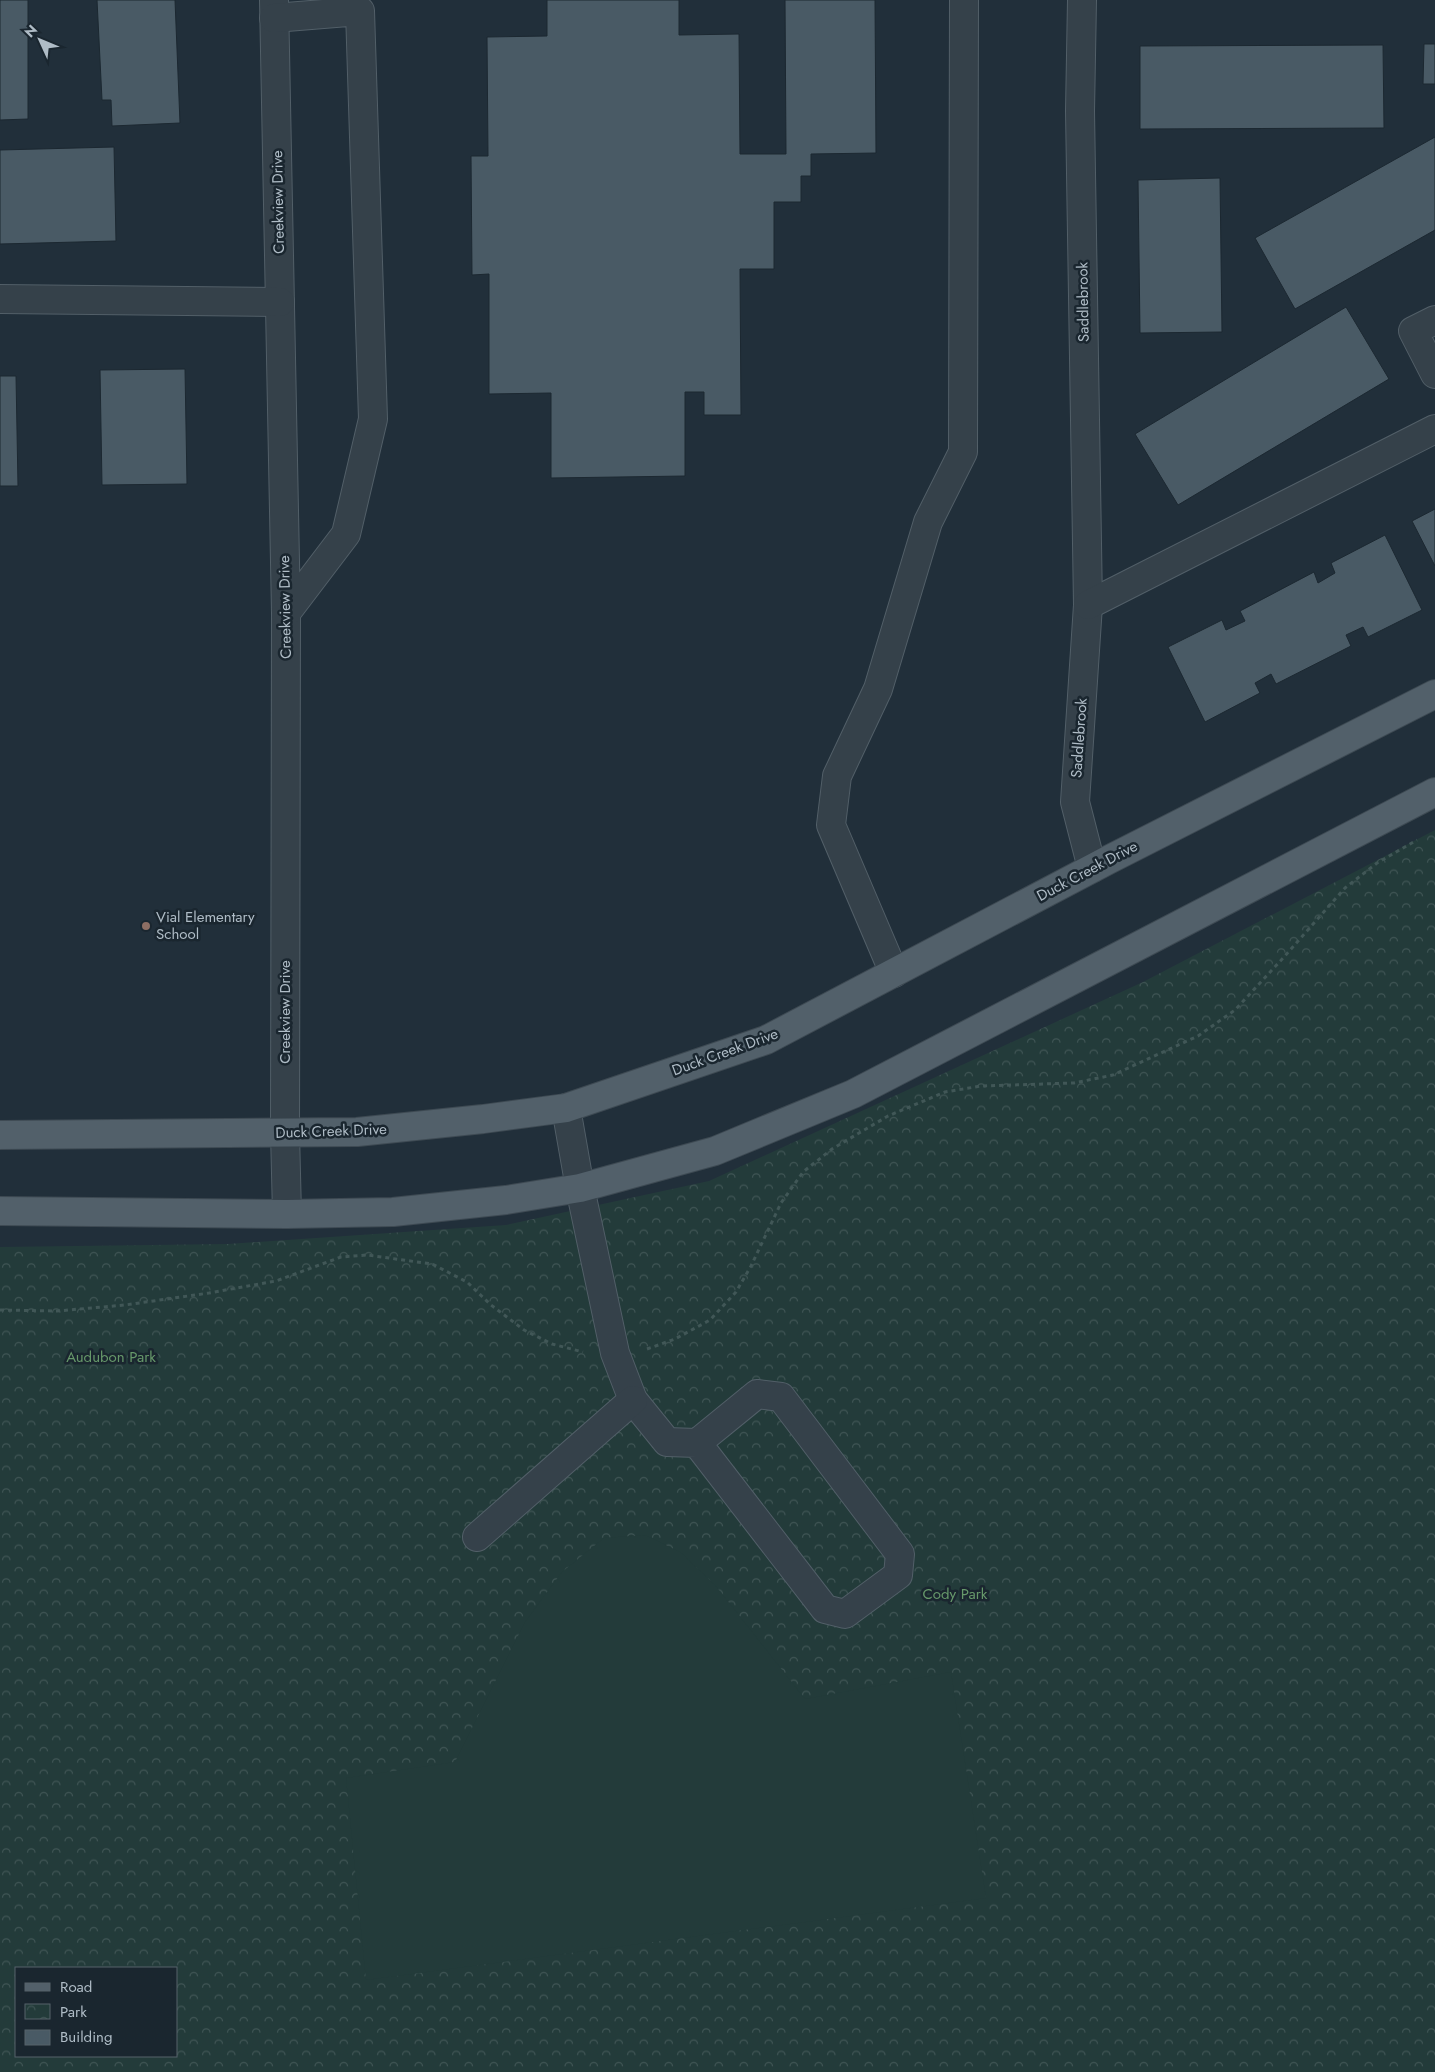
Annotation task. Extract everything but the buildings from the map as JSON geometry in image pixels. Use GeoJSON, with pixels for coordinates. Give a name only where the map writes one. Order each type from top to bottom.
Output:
{"type":"FeatureCollection","features":[{"type":"Feature","properties":{"kind":"main road","name":"Duck Creek Drive"},"geometry":{"type":"LineString","coordinates":[[0,1135],[357,1132],[484,1119],[566,1108],[766,1040],[1092,868],[1435,694]]}},
{"type":"Feature","properties":{"kind":"main road"},"geometry":{"type":"LineString","coordinates":[[0,1211],[287,1214],[394,1212],[506,1200],[580,1188],[715,1151],[853,1094],[1435,792]]}},
{"type":"Feature","properties":{"kind":"street"},"geometry":{"type":"LineString","coordinates":[[894,973],[831,826],[837,776],[878,689],[928,522],[964,452],[964,0]]}},
{"type":"Feature","properties":{"kind":"street","name":"Saddlebrook"},"geometry":{"type":"LineString","coordinates":[[1082,0],[1080,111],[1088,605],[1075,802],[1092,868]]}},
{"type":"Feature","properties":{"kind":"street"},"geometry":{"type":"LineString","coordinates":[[274,9],[360,11],[373,419],[346,534],[286,613]]}},
{"type":"Feature","properties":{"kind":"street","name":"Creekview Drive"},"geometry":{"type":"LineString","coordinates":[[274,9],[286,613],[285,1133],[287,1214]]}},
{"type":"Feature","properties":{"kind":"street"},"geometry":{"type":"LineString","coordinates":[[0,299],[280,302]]}},
{"type":"Feature","properties":{"kind":"street"},"geometry":{"type":"LineString","coordinates":[[1435,320],[1413,331],[1435,374]]}},
{"type":"Feature","properties":{"kind":"street"},"geometry":{"type":"LineString","coordinates":[[1088,605],[1435,429]]}},
{"type":"Feature","properties":{"kind":"street"},"geometry":{"type":"LineString","coordinates":[[566,1108],[580,1188],[615,1353],[633,1400],[667,1442],[697,1443],[758,1394],[781,1397],[900,1554],[898,1575],[845,1614],[825,1609],[697,1443]]}},
{"type":"Feature","properties":{"kind":"street"},"geometry":{"type":"LineString","coordinates":[[477,1538],[633,1400]]}},
{"type":"Feature","properties":{"kind":"green space","name":"Cody Park"},"geometry":{"type":"Polygon","coordinates":[[[1435,830],[1435,2072],[0,2072],[0,1247],[228,1244],[506,1225],[709,1181],[1143,982],[1435,830]]]}},
{"type":"Feature","properties":{"kind":"green space"},"geometry":{"type":"Polygon","coordinates":[[[645,1535],[680,1552],[715,1585],[805,1699],[951,1672],[986,1898],[366,1980],[346,1778],[455,1762],[525,1622],[562,1572],[604,1538],[645,1535]]]}},
{"type":"Feature","properties":{"kind":"place","name":"Vial Elementary School"},"geometry":{"type":"Point","coordinates":[146,926]}},
{"type":"Feature","properties":{"kind":"park label","name":"Audubon Park"},"geometry":{"type":"Point","coordinates":[111,1357]}}]}
